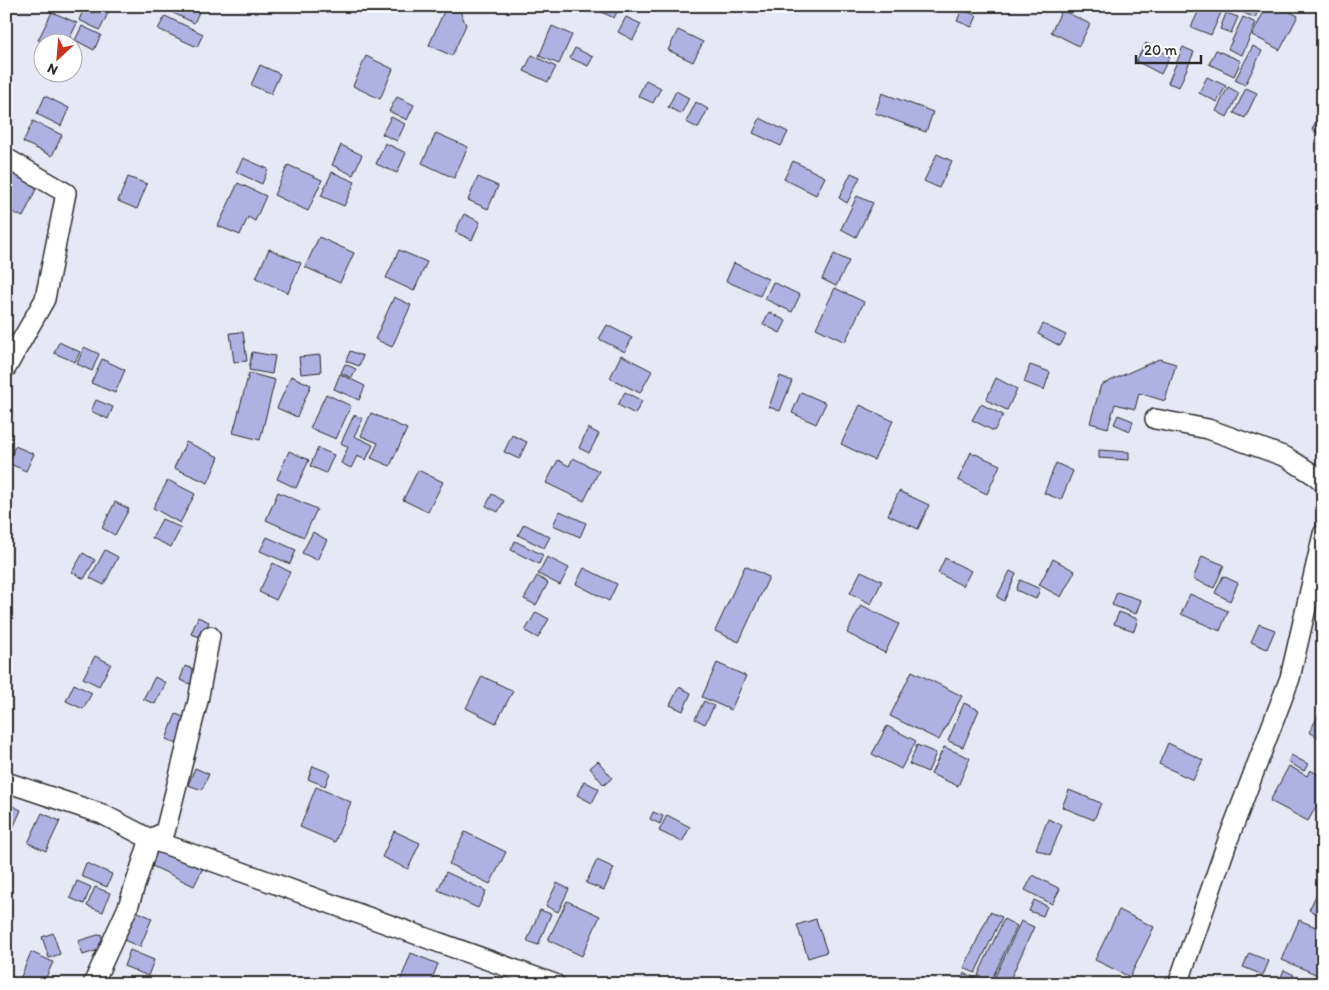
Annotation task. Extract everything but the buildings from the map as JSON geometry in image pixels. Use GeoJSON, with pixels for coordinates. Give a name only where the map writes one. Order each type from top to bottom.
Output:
{"type":"FeatureCollection","features":[{"type":"Feature","properties":{"kind":"street"},"geometry":{"type":"LineString","coordinates":[[6,158],[66,193],[45,299],[6,368]]}},
{"type":"Feature","properties":{"kind":"street"},"geometry":{"type":"LineString","coordinates":[[1155,419],[1208,429],[1286,457],[1323,482]]}},
{"type":"Feature","properties":{"kind":"street"},"geometry":{"type":"LineString","coordinates":[[1178,984],[1228,840],[1290,678],[1323,534]]}},
{"type":"Feature","properties":{"kind":"street"},"geometry":{"type":"LineString","coordinates":[[93,984],[128,907],[150,839],[165,832],[198,700],[210,636]]}},
{"type":"Feature","properties":{"kind":"street"},"geometry":{"type":"LineString","coordinates":[[6,782],[102,814],[150,839],[555,984]]}}]}
